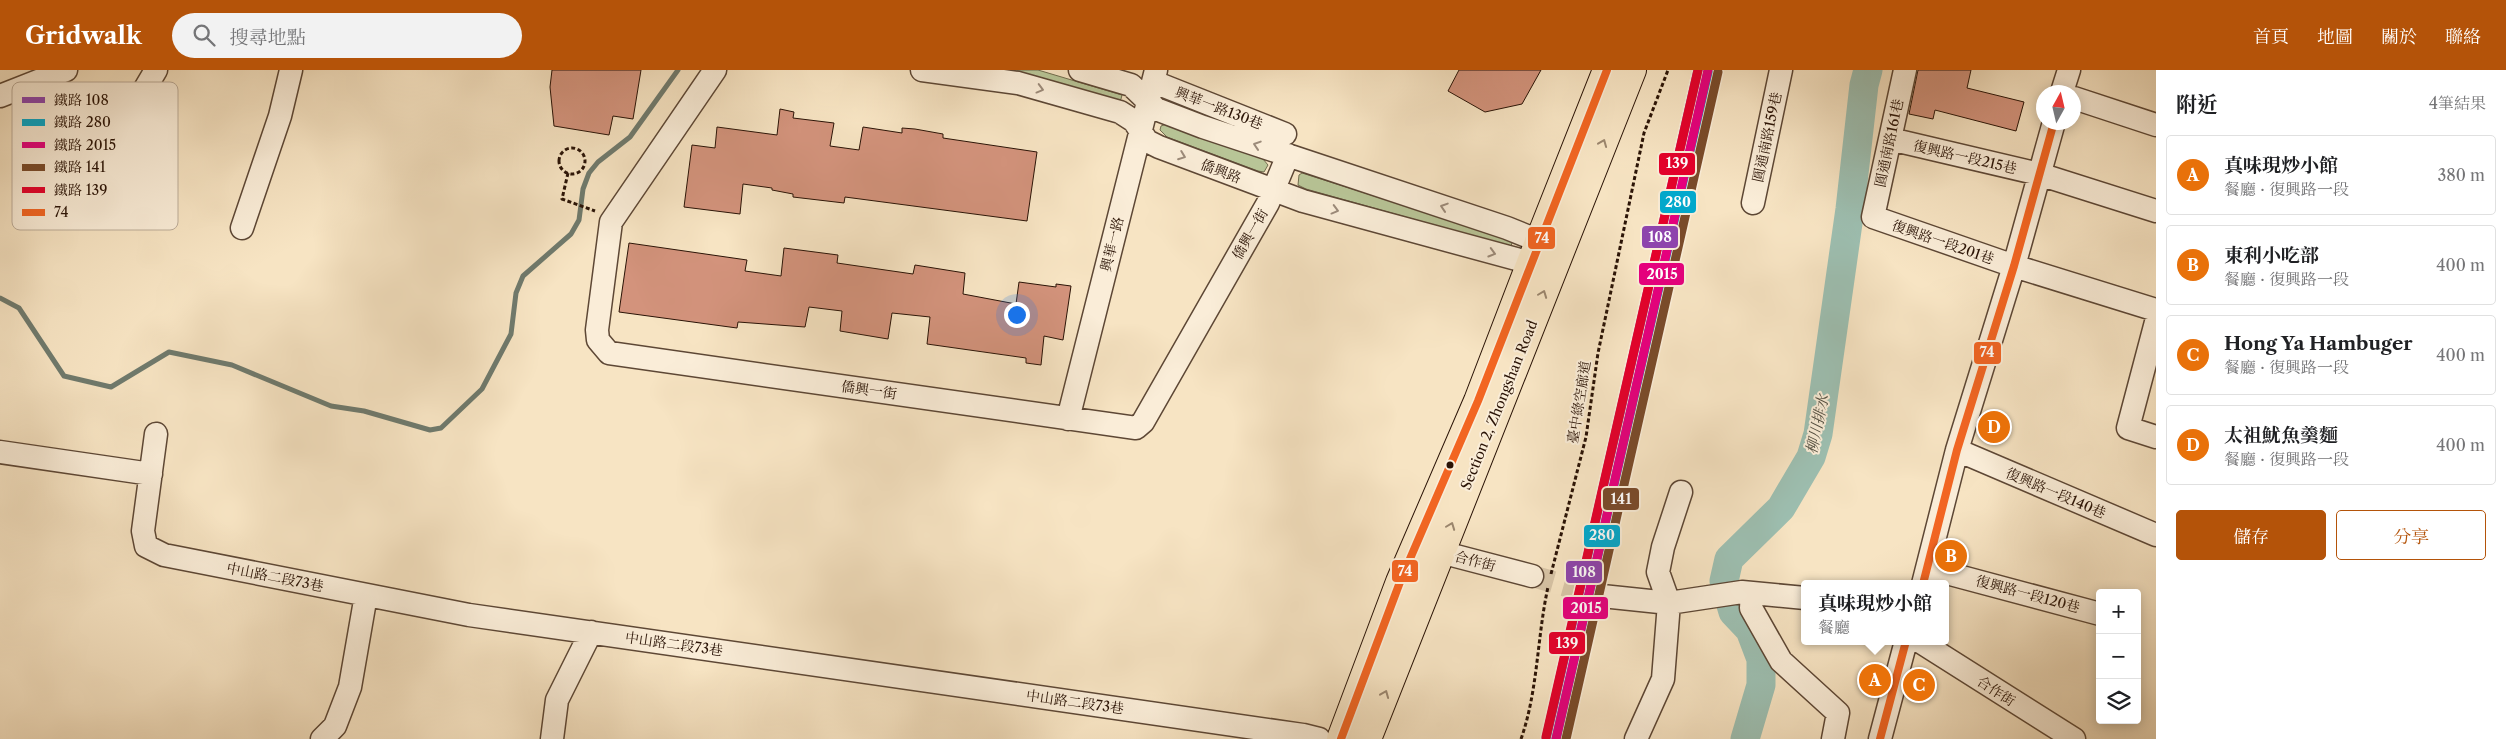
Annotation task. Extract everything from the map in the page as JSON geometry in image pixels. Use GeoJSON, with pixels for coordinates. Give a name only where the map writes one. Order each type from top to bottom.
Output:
{"type":"FeatureCollection","features":[{"type":"Feature","properties":{"kind":"main road","name":"Section 2, Zhongshan Road"},"geometry":{"type":"LineString","coordinates":[[1367,739],[1478,401],[1607,70]]}},
{"type":"Feature","properties":{"kind":"main road","name":"Section 2, Zhongshan Road"},"geometry":{"type":"LineString","coordinates":[[1341,739],[1400,582],[1429,549],[1632,70]]}},
{"type":"Feature","properties":{"kind":"street"},"geometry":{"type":"LineString","coordinates":[[36,82],[66,70]]}},
{"type":"Feature","properties":{"kind":"street"},"geometry":{"type":"LineString","coordinates":[[149,82],[156,70]]}},
{"type":"Feature","properties":{"kind":"street"},"geometry":{"type":"LineString","coordinates":[[242,228],[280,116],[291,70]]}},
{"type":"Feature","properties":{"kind":"street","name":"僑興一街"},"geometry":{"type":"LineString","coordinates":[[715,70],[611,222],[597,330],[598,340],[609,353],[1136,428],[1143,422],[1274,190],[1286,144]]}},
{"type":"Feature","properties":{"kind":"street","name":"僑興路"},"geometry":{"type":"LineString","coordinates":[[922,70],[1018,83],[1120,112],[1134,121],[1147,141],[1158,147],[1303,201],[1535,252]]}},
{"type":"Feature","properties":{"kind":"street"},"geometry":{"type":"LineString","coordinates":[[1080,70],[1131,86],[1153,85],[1156,108],[1203,127],[1286,144],[1508,228],[1535,252]]}},
{"type":"Feature","properties":{"kind":"street","name":"圓通南路159巷"},"geometry":{"type":"LineString","coordinates":[[1753,203],[1781,70]]}},
{"type":"Feature","properties":{"kind":"street","name":"圓通南路161巷"},"geometry":{"type":"LineString","coordinates":[[1873,217],[1905,70]]}},
{"type":"Feature","properties":{"kind":"street"},"geometry":{"type":"LineString","coordinates":[[2064,85],[2069,70]]}},
{"type":"Feature","properties":{"kind":"street","name":"興華一路"},"geometry":{"type":"LineString","coordinates":[[1068,419],[1140,130],[1153,85]]}},
{"type":"Feature","properties":{"kind":"street"},"geometry":{"type":"LineString","coordinates":[[0,96],[12,91]]}},
{"type":"Feature","properties":{"kind":"street"},"geometry":{"type":"LineString","coordinates":[[2081,100],[2156,125]]}},
{"type":"Feature","properties":{"kind":"street"},"geometry":{"type":"LineString","coordinates":[[1926,576],[1957,450],[2014,266],[2052,130]]}},
{"type":"Feature","properties":{"kind":"street","name":"復興路一段215巷"},"geometry":{"type":"LineString","coordinates":[[1890,139],[2039,174],[2156,211]]}},
{"type":"Feature","properties":{"kind":"street","name":"復興路一段201巷"},"geometry":{"type":"LineString","coordinates":[[1873,217],[2014,266],[2156,310]]}},
{"type":"Feature","properties":{"kind":"street"},"geometry":{"type":"LineString","coordinates":[[2156,322],[2128,428],[2156,438]]}},
{"type":"Feature","properties":{"kind":"street","name":"中山路二段73巷"},"geometry":{"type":"LineString","coordinates":[[156,434],[143,531],[146,546],[164,555],[469,615],[1303,735],[1319,739]]}},
{"type":"Feature","properties":{"kind":"street","name":"復興路一段140巷"},"geometry":{"type":"LineString","coordinates":[[1957,450],[2156,535]]}},
{"type":"Feature","properties":{"kind":"street"},"geometry":{"type":"LineString","coordinates":[[0,452],[150,474]]}},
{"type":"Feature","properties":{"kind":"street"},"geometry":{"type":"LineString","coordinates":[[1636,739],[1663,679],[1669,603],[1658,572],[1663,547],[1681,492]]}},
{"type":"Feature","properties":{"kind":"street","name":"合作街"},"geometry":{"type":"LineString","coordinates":[[1429,549],[1544,579]]}},
{"type":"Feature","properties":{"kind":"street","name":"復興路一段120巷"},"geometry":{"type":"LineString","coordinates":[[1926,576],[1944,580]]}},
{"type":"Feature","properties":{"kind":"street","name":"復興路一段120巷"},"geometry":{"type":"LineString","coordinates":[[1949,581],[2096,613]]}},
{"type":"Feature","properties":{"kind":"street"},"geometry":{"type":"LineString","coordinates":[[1602,596],[1669,603],[1747,592],[1801,598]]}},
{"type":"Feature","properties":{"kind":"street"},"geometry":{"type":"LineString","coordinates":[[1747,592],[1751,608],[1781,661],[1838,713],[1833,739]]}},
{"type":"Feature","properties":{"kind":"street"},"geometry":{"type":"LineString","coordinates":[[322,739],[335,726],[350,687],[366,595]]}},
{"type":"Feature","properties":{"kind":"street"},"geometry":{"type":"LineString","coordinates":[[552,739],[557,700],[591,632]]}},
{"type":"Feature","properties":{"kind":"street"},"geometry":{"type":"LineString","coordinates":[[1880,739],[1905,645]]}},
{"type":"Feature","properties":{"kind":"street","name":"合作街"},"geometry":{"type":"LineString","coordinates":[[1925,645],[2074,739]]}},
{"type":"Feature","properties":{"kind":"path","name":"臺中綠空廊道"},"geometry":{"type":"LineString","coordinates":[[1521,739],[1530,706],[1544,579],[1586,437],[1598,353],[1644,133],[1668,70]]}},
{"type":"Feature","properties":{"kind":"path"},"geometry":{"type":"LineString","coordinates":[[567,148],[576,148],[585,156],[585,165],[580,171],[568,173],[561,168],[559,159],[567,148]]}},
{"type":"Feature","properties":{"kind":"path"},"geometry":{"type":"LineString","coordinates":[[568,173],[562,199],[602,214]]}},
{"type":"Feature","properties":{"kind":"green space"},"geometry":{"type":"Polygon","coordinates":[[[995,70],[1038,70],[1122,95],[1119,101],[995,70]]]}},
{"type":"Feature","properties":{"kind":"green space"},"geometry":{"type":"Polygon","coordinates":[[[1166,124],[1263,159],[1268,165],[1264,172],[1258,171],[1167,137],[1160,130],[1161,126],[1166,124]]]}},
{"type":"Feature","properties":{"kind":"green space"},"geometry":{"type":"Polygon","coordinates":[[[1302,173],[1513,240],[1511,246],[1306,189],[1298,185],[1299,175],[1302,173]]]}},
{"type":"Feature","properties":{"kind":"building"},"geometry":{"type":"Polygon","coordinates":[[[552,70],[641,70],[633,119],[613,116],[609,135],[554,126],[550,87],[552,70]]]}},
{"type":"Feature","properties":{"kind":"building"},"geometry":{"type":"Polygon","coordinates":[[[1459,70],[1541,70],[1522,104],[1485,112],[1448,91],[1459,70]]]}},
{"type":"Feature","properties":{"kind":"building"},"geometry":{"type":"Polygon","coordinates":[[[1918,70],[1971,70],[1967,88],[2024,102],[2016,131],[1935,110],[1933,119],[1909,114],[1918,70]]]}},
{"type":"Feature","properties":{"kind":"building"},"geometry":{"type":"Polygon","coordinates":[[[780,109],[794,112],[793,118],[834,123],[830,146],[859,150],[863,127],[902,133],[902,128],[943,134],[943,138],[1037,152],[1027,221],[845,197],[844,203],[793,197],[793,194],[772,190],[772,188],[743,184],[740,214],[684,207],[692,145],[715,148],[717,127],[777,135],[780,109]]]}},
{"type":"Feature","properties":{"kind":"building"},"geometry":{"type":"Polygon","coordinates":[[[629,243],[747,260],[745,271],[781,276],[784,248],[838,255],[837,263],[913,274],[915,265],[965,273],[963,294],[1016,304],[1019,282],[1056,287],[1056,284],[1071,286],[1063,340],[1044,336],[1041,365],[1026,363],[1026,358],[927,344],[930,317],[892,313],[888,339],[840,331],[842,311],[809,307],[805,327],[738,322],[737,328],[619,312],[629,243]]]}},
{"type":"Feature","properties":{"kind":"waterway"},"geometry":{"type":"LineString","coordinates":[[0,298],[19,308],[64,376],[111,387],[169,352],[232,365],[331,406],[364,411],[430,430],[441,428],[482,389],[511,334],[516,293],[523,276],[571,234],[579,220],[583,189],[589,173],[598,162],[630,137],[678,70]]}},
{"type":"Feature","properties":{"kind":"waterway","name":"柳川排水"},"geometry":{"type":"LineString","coordinates":[[1745,739],[1761,685],[1761,659],[1750,630],[1733,612],[1724,581],[1729,559],[1781,508],[1811,457],[1818,434],[1850,209],[1864,85],[1868,70]]}},
{"type":"Feature","properties":{"kind":"tunnel"},"geometry":{"type":"LineString","coordinates":[[1532,576],[1602,596]]}},
{"type":"Feature","properties":{"kind":"rail line","name":"108"},"geometry":{"type":"LineString","coordinates":[[1546,739],[1698,70]]}},
{"type":"Feature","properties":{"kind":"rail line","name":"139"},"geometry":{"type":"LineString","coordinates":[[1546,737],[1698,70]]}},
{"type":"Feature","properties":{"kind":"rail line","name":"2015"},"geometry":{"type":"LineString","coordinates":[[1556,739],[1708,70]]}},
{"type":"Feature","properties":{"kind":"rail line","name":"280"},"geometry":{"type":"LineString","coordinates":[[1556,739],[1708,72]]}},
{"type":"Feature","properties":{"kind":"rail line","name":"141"},"geometry":{"type":"LineString","coordinates":[[1566,739],[1718,72]]}},
{"type":"Feature","properties":{"kind":"transit line","name":"74"},"geometry":{"type":"LineString","coordinates":[[1341,739],[1400,582],[1478,401],[1607,70]]}},
{"type":"Feature","properties":{"kind":"transit line","name":"74"},"geometry":{"type":"LineString","coordinates":[[1924,580],[1957,450],[2014,266],[2052,130]]}},
{"type":"Feature","properties":{"kind":"transit line","name":"74"},"geometry":{"type":"LineString","coordinates":[[1880,739],[1905,645]]}},
{"type":"Feature","properties":{"kind":"place","name":"太祖魷魚羹麵"},"geometry":{"type":"Point","coordinates":[1994,427]}},
{"type":"Feature","properties":{"kind":"place","name":"東利小吃部"},"geometry":{"type":"Point","coordinates":[1951,556]}},
{"type":"Feature","properties":{"kind":"place","name":"真味現炒小館"},"geometry":{"type":"Point","coordinates":[1875,680]}},
{"type":"Feature","properties":{"kind":"place","name":"Hong Ya Hambuger"},"geometry":{"type":"Point","coordinates":[1919,685]}}]}
